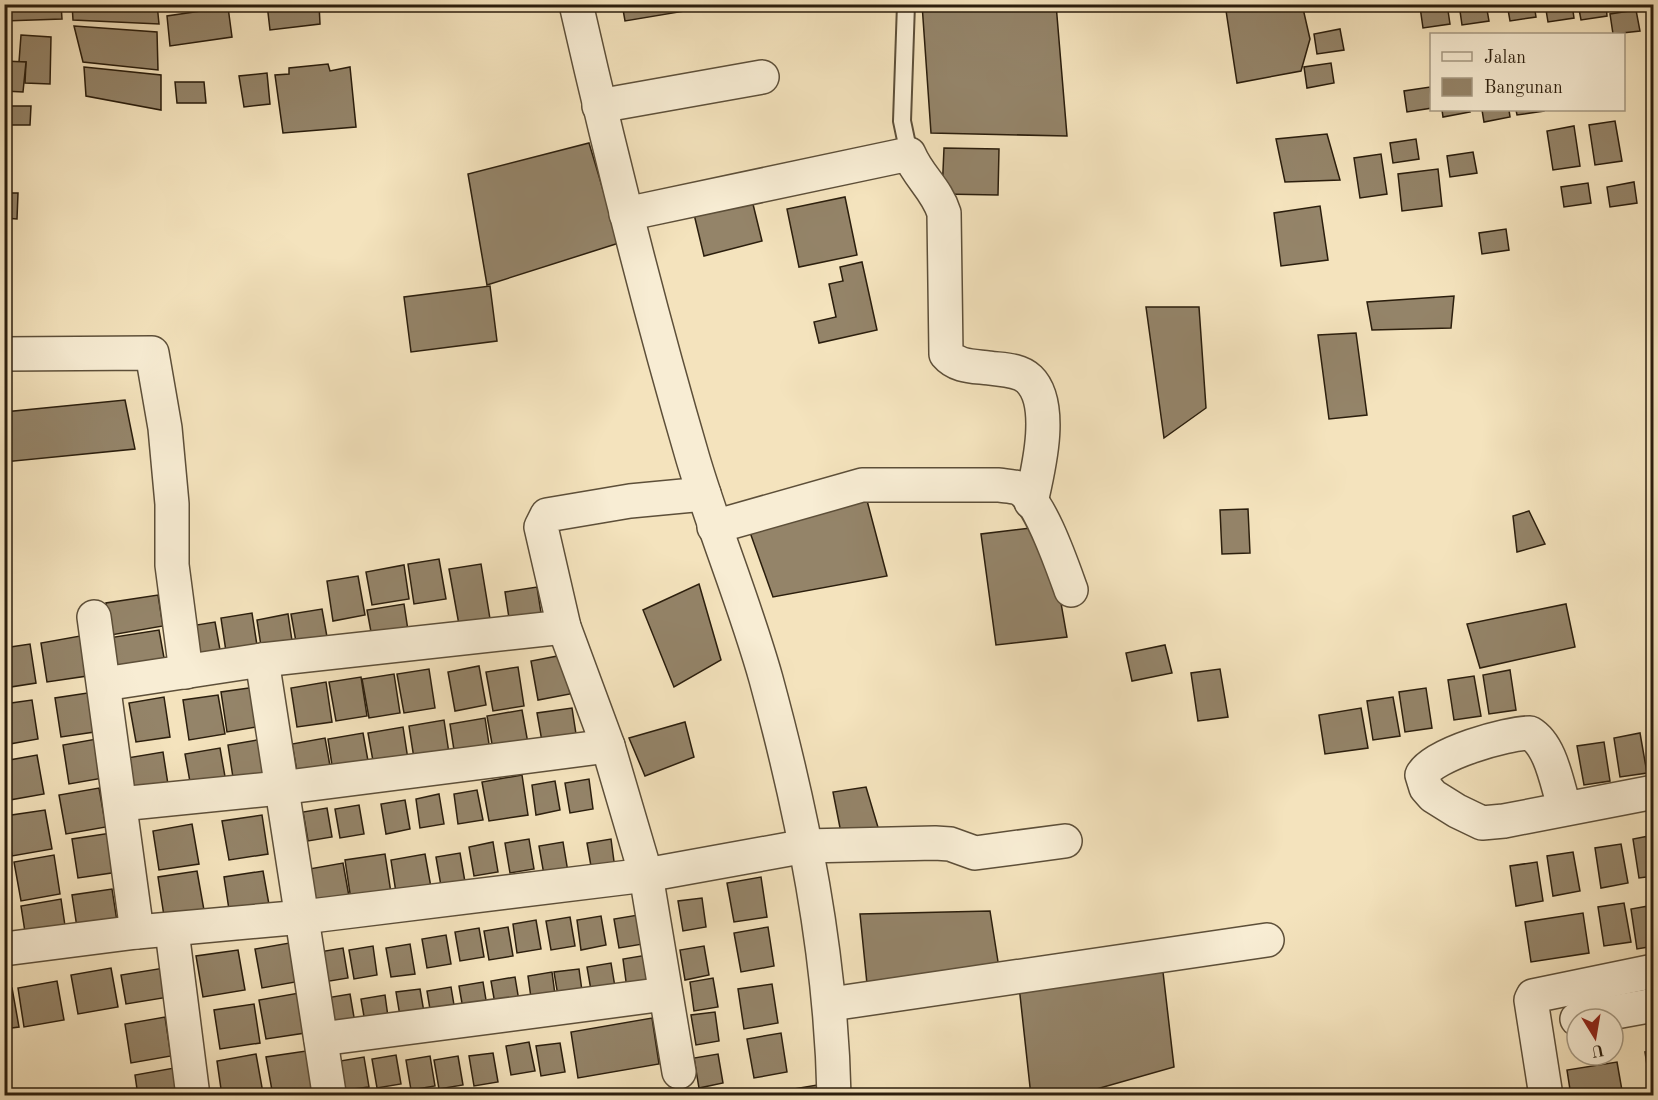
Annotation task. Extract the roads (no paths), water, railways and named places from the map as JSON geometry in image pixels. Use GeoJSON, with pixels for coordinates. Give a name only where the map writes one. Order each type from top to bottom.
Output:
{"type":"FeatureCollection","features":[{"type":"Feature","properties":{"kind":"street"},"geometry":{"type":"LineString","coordinates":[[576,4],[626,214],[714,528],[765,676],[806,846],[831,1004],[834,1095]]}},
{"type":"Feature","properties":{"kind":"street"},"geometry":{"type":"LineString","coordinates":[[599,106],[762,77]]}},
{"type":"Feature","properties":{"kind":"street"},"geometry":{"type":"LineString","coordinates":[[626,214],[909,154],[914,166],[939,196],[944,213],[946,354],[953,362],[964,365],[1015,371],[1028,379],[1036,390],[1042,418],[1041,459],[1031,502]]}},
{"type":"Feature","properties":{"kind":"street"},"geometry":{"type":"LineString","coordinates":[[4,354],[148,351],[154,355],[165,429],[172,504],[172,565],[186,672]]}},
{"type":"Feature","properties":{"kind":"street"},"geometry":{"type":"LineString","coordinates":[[714,528],[862,485],[999,485],[1020,489],[1031,502],[1057,549],[1071,590]]}},
{"type":"Feature","properties":{"kind":"street"},"geometry":{"type":"LineString","coordinates":[[679,1072],[646,875],[608,746],[564,627],[541,534],[547,515],[630,501],[704,494]]}},
{"type":"Feature","properties":{"kind":"street"},"geometry":{"type":"LineString","coordinates":[[94,617],[137,932]]}},
{"type":"Feature","properties":{"kind":"street"},"geometry":{"type":"LineString","coordinates":[[104,684],[262,660],[564,627]]}},
{"type":"Feature","properties":{"kind":"street"},"geometry":{"type":"LineString","coordinates":[[262,660],[329,1093]]}},
{"type":"Feature","properties":{"kind":"street"},"geometry":{"type":"LineString","coordinates":[[120,804],[280,788],[608,746]]}},
{"type":"Feature","properties":{"kind":"street"},"geometry":{"type":"LineString","coordinates":[[1565,809],[1653,792]]}},
{"type":"Feature","properties":{"kind":"street"},"geometry":{"type":"LineString","coordinates":[[4,949],[137,932],[172,931],[303,917],[646,875],[806,846],[942,843],[975,853],[1065,841]]}},
{"type":"Feature","properties":{"kind":"street"},"geometry":{"type":"LineString","coordinates":[[172,931],[193,1095]]}},
{"type":"Feature","properties":{"kind":"street"},"geometry":{"type":"LineString","coordinates":[[831,1004],[1267,940]]}},
{"type":"Feature","properties":{"kind":"street"},"geometry":{"type":"LineString","coordinates":[[1546,1095],[1531,1000],[1533,996],[1653,971]]}},
{"type":"Feature","properties":{"kind":"street"},"geometry":{"type":"LineString","coordinates":[[321,1039],[665,994]]}},
{"type":"Feature","properties":{"kind":"street"},"geometry":{"type":"LineString","coordinates":[[1625,1010],[1653,1005]]}},
{"type":"Feature","properties":{"kind":"street"},"geometry":{"type":"LineString","coordinates":[[1536,1027],[1565,1021]]}},
{"type":"Feature","properties":{"kind":"lane"},"geometry":{"type":"LineString","coordinates":[[906,4],[902,121],[909,154]]}}]}
